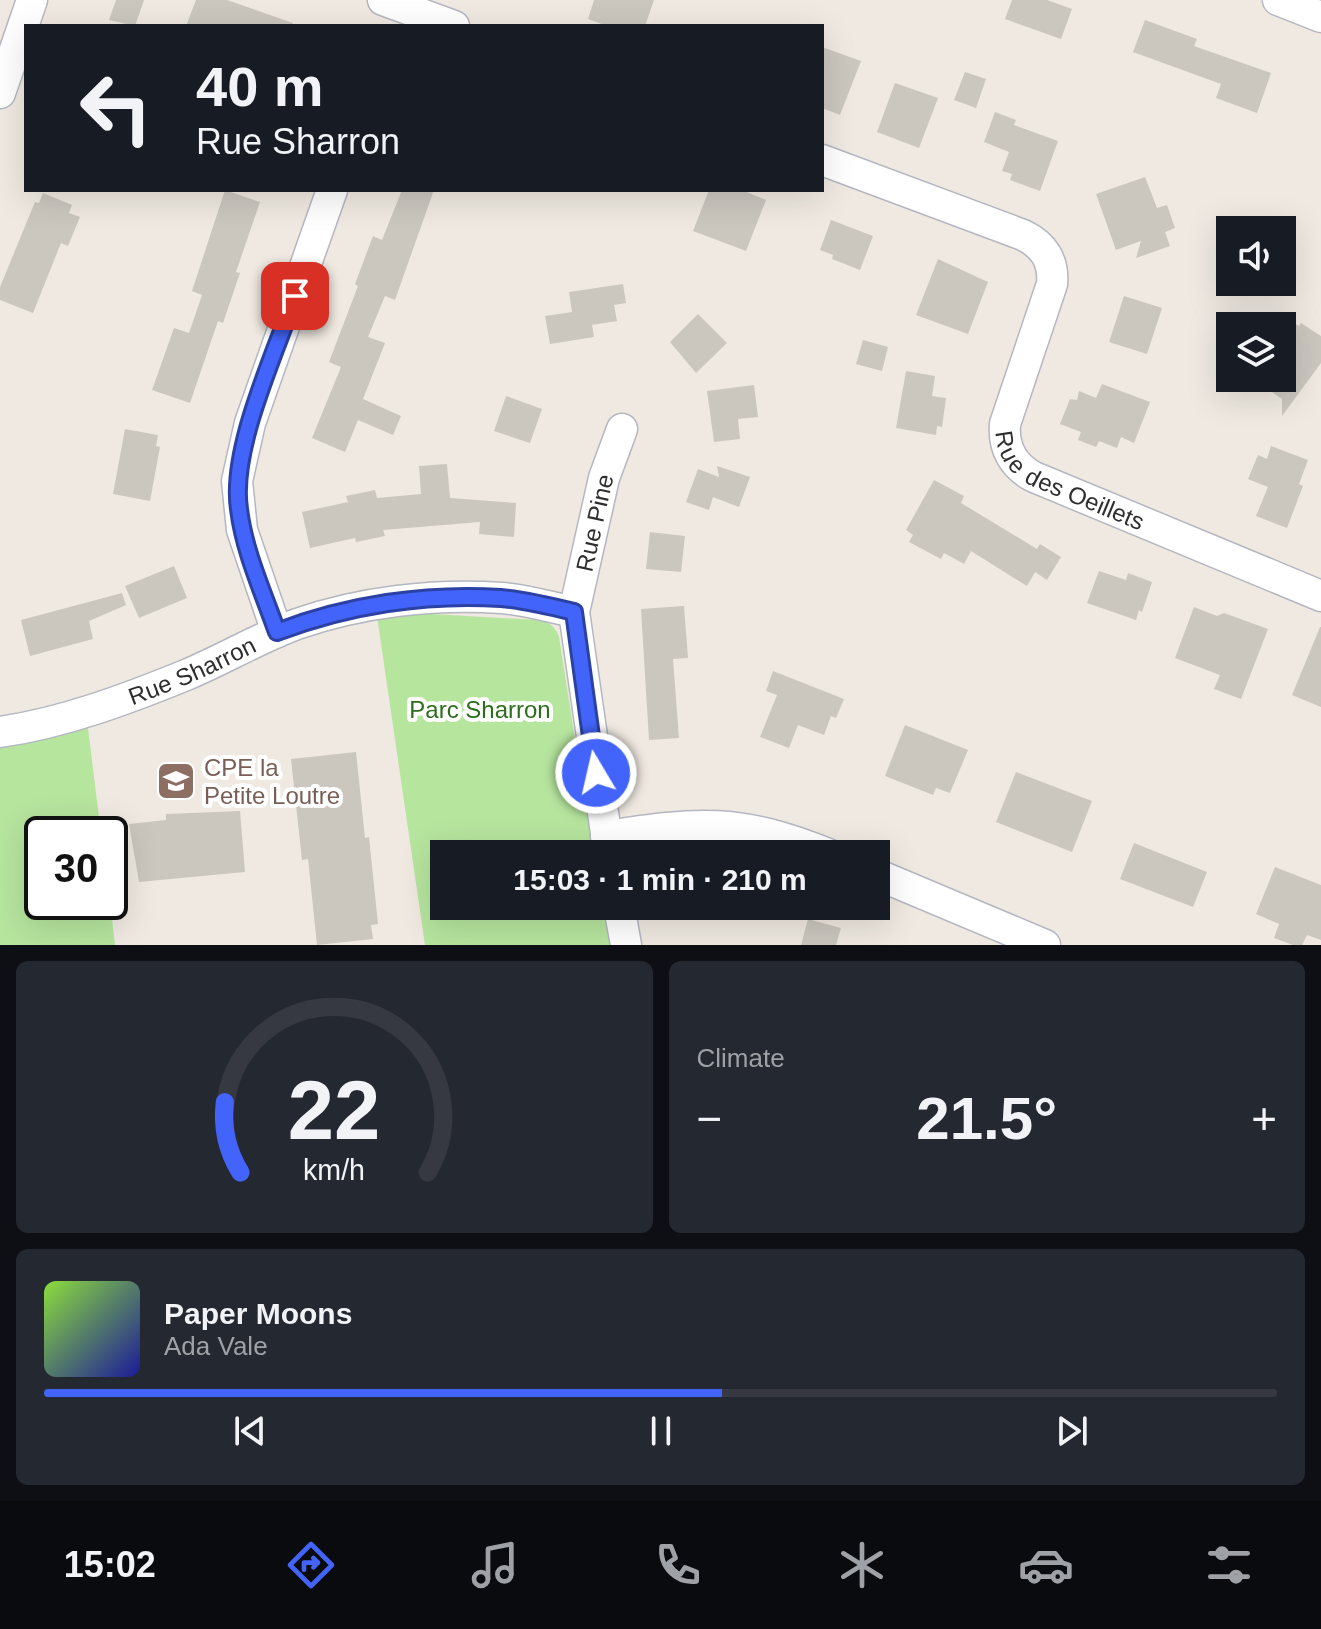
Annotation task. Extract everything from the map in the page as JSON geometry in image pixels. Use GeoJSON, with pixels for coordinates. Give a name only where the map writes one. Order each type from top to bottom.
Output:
{"type":"FeatureCollection","features":[{"type":"Feature","properties":{"kind":"street"},"geometry":{"type":"LineString","coordinates":[[0,93],[32,0]]}},
{"type":"Feature","properties":{"kind":"street"},"geometry":{"type":"LineString","coordinates":[[390,10],[446,24]]}},
{"type":"Feature","properties":{"kind":"street","name":"Rue des Oeillets"},"geometry":{"type":"LineString","coordinates":[[824,161],[1023,235],[1037,242],[1047,254],[1052,269],[1052,284],[1005,424],[1007,448],[1020,468],[1034,477],[1321,596]]}},
{"type":"Feature","properties":{"kind":"street"},"geometry":{"type":"LineString","coordinates":[[277,632],[242,530],[237,481],[250,423],[331,192]]}},
{"type":"Feature","properties":{"kind":"street","name":"Rue Pine"},"geometry":{"type":"LineString","coordinates":[[607,840],[574,612],[604,478],[622,429]]}},
{"type":"Feature","properties":{"kind":"street","name":"Rue Sharron"},"geometry":{"type":"LineString","coordinates":[[0,732],[55,721],[142,691],[186,675],[277,632],[338,613],[442,598],[503,598],[574,612]]}},
{"type":"Feature","properties":{"kind":"street"},"geometry":{"type":"LineString","coordinates":[[626,840],[681,825],[731,826],[789,840]]}},
{"type":"Feature","properties":{"kind":"street"},"geometry":{"type":"LineString","coordinates":[[890,880],[1045,945]]}},
{"type":"Feature","properties":{"kind":"street"},"geometry":{"type":"LineString","coordinates":[[622,920],[626,945]]}},
{"type":"Feature","properties":{"kind":"green space","name":"Parc Sharron"},"geometry":{"type":"Polygon","coordinates":[[[414,613],[539,620],[556,630],[591,840],[430,840],[430,920],[606,920],[610,945],[425,945],[377,616],[414,613]]]}},
{"type":"Feature","properties":{"kind":"green space"},"geometry":{"type":"Polygon","coordinates":[[[88,728],[99,816],[24,816],[24,920],[112,920],[115,945],[0,945],[0,747],[88,728]]]}},
{"type":"Feature","properties":{"kind":"building"},"geometry":{"type":"Polygon","coordinates":[[[116,0],[144,0],[136,24],[109,20],[116,0]]]}},
{"type":"Feature","properties":{"kind":"building"},"geometry":{"type":"Polygon","coordinates":[[[196,0],[227,0],[293,23],[293,24],[187,24],[196,0]]]}},
{"type":"Feature","properties":{"kind":"building"},"geometry":{"type":"Polygon","coordinates":[[[594,0],[654,0],[646,24],[602,24],[588,19],[594,0]]]}},
{"type":"Feature","properties":{"kind":"building"},"geometry":{"type":"Polygon","coordinates":[[[1012,0],[1047,0],[1072,9],[1061,39],[1005,19],[1012,0]]]}},
{"type":"Feature","properties":{"kind":"building"},"geometry":{"type":"Polygon","coordinates":[[[1145,20],[1197,39],[1194,46],[1271,73],[1257,113],[1216,98],[1221,84],[1133,52],[1145,20]]]}},
{"type":"Feature","properties":{"kind":"building"},"geometry":{"type":"Polygon","coordinates":[[[824,48],[861,61],[840,115],[824,109],[824,48]]]}},
{"type":"Feature","properties":{"kind":"building"},"geometry":{"type":"Polygon","coordinates":[[[965,72],[986,79],[976,108],[954,100],[965,72]]]}},
{"type":"Feature","properties":{"kind":"building"},"geometry":{"type":"Polygon","coordinates":[[[895,83],[938,98],[919,148],[877,132],[895,83]]]}},
{"type":"Feature","properties":{"kind":"building"},"geometry":{"type":"Polygon","coordinates":[[[995,112],[1016,120],[1014,125],[1058,141],[1040,191],[1010,180],[1012,174],[1002,171],[1009,152],[984,142],[995,112]]]}},
{"type":"Feature","properties":{"kind":"building"},"geometry":{"type":"Polygon","coordinates":[[[1145,177],[1157,208],[1167,205],[1175,228],[1165,232],[1170,246],[1136,258],[1141,241],[1116,250],[1096,194],[1145,177]]]}},
{"type":"Feature","properties":{"kind":"building"},"geometry":{"type":"Polygon","coordinates":[[[224,192],[260,202],[236,272],[240,273],[223,323],[218,321],[190,403],[152,390],[174,328],[189,333],[202,295],[192,291],[224,192]]]}},
{"type":"Feature","properties":{"kind":"building"},"geometry":{"type":"Polygon","coordinates":[[[401,192],[433,192],[395,300],[385,296],[368,337],[385,343],[363,399],[401,416],[393,435],[358,420],[345,452],[312,438],[341,367],[329,362],[358,286],[355,284],[373,236],[382,240],[401,192]]]}},
{"type":"Feature","properties":{"kind":"building"},"geometry":{"type":"Polygon","coordinates":[[[708,192],[747,192],[766,200],[746,251],[693,231],[708,192]]]}},
{"type":"Feature","properties":{"kind":"building"},"geometry":{"type":"Polygon","coordinates":[[[43,193],[72,205],[69,213],[80,217],[68,246],[61,243],[33,313],[0,300],[0,287],[35,202],[39,203],[43,193]]]}},
{"type":"Feature","properties":{"kind":"building"},"geometry":{"type":"Polygon","coordinates":[[[831,220],[873,236],[860,270],[832,259],[833,255],[820,250],[831,220]]]}},
{"type":"Feature","properties":{"kind":"building"},"geometry":{"type":"Polygon","coordinates":[[[938,259],[988,282],[968,334],[916,315],[938,259]]]}},
{"type":"Feature","properties":{"kind":"building"},"geometry":{"type":"Polygon","coordinates":[[[623,284],[626,303],[614,305],[617,321],[592,325],[594,337],[550,344],[545,316],[572,312],[569,292],[623,284]]]}},
{"type":"Feature","properties":{"kind":"building"},"geometry":{"type":"Polygon","coordinates":[[[1124,296],[1162,308],[1147,354],[1109,342],[1124,296]]]}},
{"type":"Feature","properties":{"kind":"building"},"geometry":{"type":"Polygon","coordinates":[[[698,314],[727,343],[696,373],[670,342],[698,314]]]}},
{"type":"Feature","properties":{"kind":"building"},"geometry":{"type":"Polygon","coordinates":[[[1301,323],[1321,336],[1321,363],[1282,416],[1282,399],[1272,392],[1296,392],[1296,324],[1299,326],[1301,323]]]}},
{"type":"Feature","properties":{"kind":"building"},"geometry":{"type":"Polygon","coordinates":[[[863,340],[888,347],[882,371],[856,364],[863,340]]]}},
{"type":"Feature","properties":{"kind":"building"},"geometry":{"type":"Polygon","coordinates":[[[906,371],[935,376],[932,396],[946,398],[942,427],[937,426],[936,435],[896,428],[906,371]]]}},
{"type":"Feature","properties":{"kind":"building"},"geometry":{"type":"Polygon","coordinates":[[[1102,384],[1150,402],[1134,443],[1121,437],[1117,448],[1099,441],[1096,447],[1078,440],[1081,432],[1060,424],[1070,399],[1077,400],[1079,391],[1096,398],[1102,384]]]}},
{"type":"Feature","properties":{"kind":"building"},"geometry":{"type":"Polygon","coordinates":[[[754,385],[758,417],[738,419],[740,439],[714,442],[707,391],[754,385]]]}},
{"type":"Feature","properties":{"kind":"building"},"geometry":{"type":"Polygon","coordinates":[[[506,396],[542,409],[530,443],[494,431],[506,396]]]}},
{"type":"Feature","properties":{"kind":"building"},"geometry":{"type":"Polygon","coordinates":[[[125,429],[158,435],[156,446],[160,447],[150,501],[113,494],[125,429]]]}},
{"type":"Feature","properties":{"kind":"building"},"geometry":{"type":"Polygon","coordinates":[[[1271,446],[1308,460],[1299,484],[1303,486],[1287,528],[1256,516],[1268,487],[1248,479],[1258,455],[1267,459],[1271,446]]]}},
{"type":"Feature","properties":{"kind":"building"},"geometry":{"type":"Polygon","coordinates":[[[447,464],[450,498],[516,503],[514,537],[479,534],[480,522],[383,530],[385,536],[356,542],[355,538],[310,548],[302,512],[348,502],[346,496],[375,490],[377,498],[421,494],[419,466],[447,464]]]}},
{"type":"Feature","properties":{"kind":"building"},"geometry":{"type":"Polygon","coordinates":[[[717,466],[750,477],[739,507],[713,497],[709,510],[686,502],[698,469],[719,477],[717,466]]]}},
{"type":"Feature","properties":{"kind":"building"},"geometry":{"type":"Polygon","coordinates":[[[934,480],[964,496],[961,503],[1037,549],[1040,544],[1061,557],[1047,580],[1035,572],[1027,586],[971,551],[964,564],[944,553],[941,559],[909,542],[913,535],[906,530],[934,480]]]}},
{"type":"Feature","properties":{"kind":"building"},"geometry":{"type":"Polygon","coordinates":[[[650,532],[685,536],[681,572],[646,569],[650,532]]]}},
{"type":"Feature","properties":{"kind":"building"},"geometry":{"type":"Polygon","coordinates":[[[174,566],[187,598],[139,618],[125,586],[174,566]]]}},
{"type":"Feature","properties":{"kind":"building"},"geometry":{"type":"Polygon","coordinates":[[[1099,571],[1126,580],[1128,573],[1152,582],[1142,612],[1139,610],[1136,620],[1087,603],[1099,571]]]}},
{"type":"Feature","properties":{"kind":"building"},"geometry":{"type":"Polygon","coordinates":[[[122,593],[126,605],[89,621],[93,639],[30,656],[21,620],[122,593]]]}},
{"type":"Feature","properties":{"kind":"building"},"geometry":{"type":"Polygon","coordinates":[[[684,606],[688,658],[673,659],[679,738],[649,740],[641,609],[684,606]]]}},
{"type":"Feature","properties":{"kind":"building"},"geometry":{"type":"Polygon","coordinates":[[[1194,607],[1217,616],[1224,613],[1268,629],[1241,699],[1214,689],[1220,675],[1175,658],[1194,607]]]}},
{"type":"Feature","properties":{"kind":"building"},"geometry":{"type":"Polygon","coordinates":[[[1321,627],[1321,707],[1292,695],[1321,627]]]}},
{"type":"Feature","properties":{"kind":"building"},"geometry":{"type":"Polygon","coordinates":[[[773,671],[844,699],[836,718],[831,716],[824,735],[798,725],[789,748],[760,737],[777,695],[766,691],[773,671]]]}},
{"type":"Feature","properties":{"kind":"building"},"geometry":{"type":"Polygon","coordinates":[[[905,725],[968,750],[950,793],[936,788],[933,795],[885,776],[905,725]]]}},
{"type":"Feature","properties":{"kind":"building"},"geometry":{"type":"Polygon","coordinates":[[[356,752],[378,924],[371,925],[373,939],[317,945],[308,859],[302,860],[291,759],[356,752]]]}},
{"type":"Feature","properties":{"kind":"building"},"geometry":{"type":"Polygon","coordinates":[[[1016,772],[1092,801],[1072,852],[996,822],[1016,772]]]}},
{"type":"Feature","properties":{"kind":"building"},"geometry":{"type":"Polygon","coordinates":[[[240,811],[245,872],[139,882],[129,824],[166,820],[166,814],[240,811]]]}},
{"type":"Feature","properties":{"kind":"building"},"geometry":{"type":"Polygon","coordinates":[[[1134,843],[1207,872],[1193,907],[1120,879],[1134,843]]]}},
{"type":"Feature","properties":{"kind":"building"},"geometry":{"type":"Polygon","coordinates":[[[1275,867],[1321,885],[1321,940],[1307,935],[1302,945],[1293,945],[1274,938],[1279,924],[1256,914],[1275,867]]]}},
{"type":"Feature","properties":{"kind":"building"},"geometry":{"type":"Polygon","coordinates":[[[808,920],[841,928],[836,945],[801,945],[808,920]]]}},
{"type":"Feature","properties":{"kind":"place","name":"CPE la Petite Loutre"},"geometry":{"type":"Point","coordinates":[176,781]}},
{"type":"Feature","properties":{"kind":"route"},"geometry":{"type":"LineString","coordinates":[[295,296],[250,423],[237,481],[242,530],[277,632],[338,613],[442,598],[503,598],[574,612],[596,773]]}}]}
